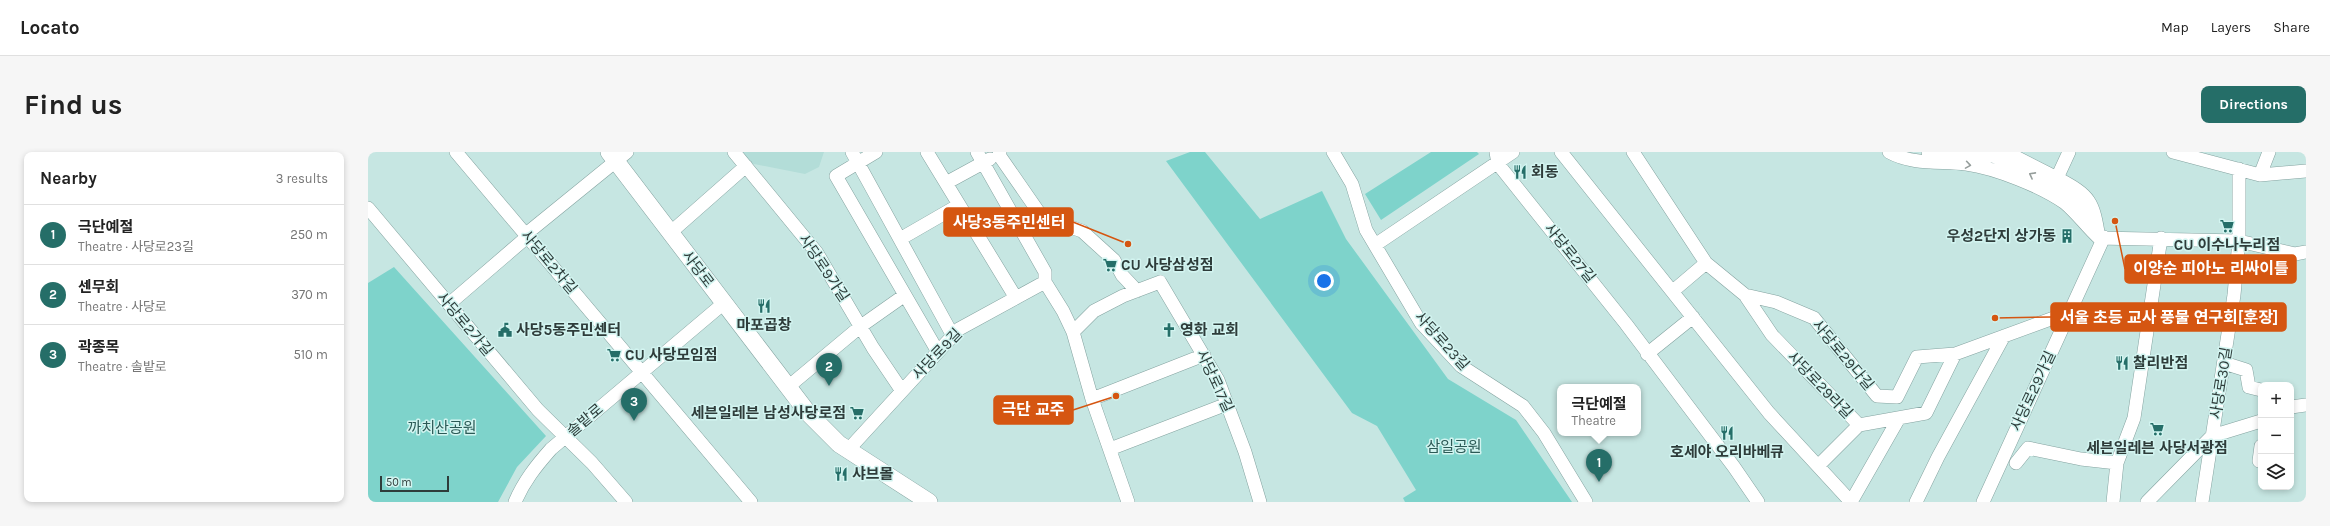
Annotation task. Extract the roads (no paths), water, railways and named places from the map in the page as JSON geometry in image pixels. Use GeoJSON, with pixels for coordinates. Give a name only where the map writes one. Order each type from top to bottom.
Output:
{"type":"FeatureCollection","features":[{"type":"Feature","properties":{"kind":"main road","name":"사당로"},"geometry":{"type":"LineString","coordinates":[[617,155],[670,233],[788,387],[824,430],[848,450],[929,502]]}},
{"type":"Feature","properties":{"kind":"street","name":"사당로2차길"},"geometry":{"type":"LineString","coordinates":[[456,152],[751,502]]}},
{"type":"Feature","properties":{"kind":"street","name":"사당로9가길"},"geometry":{"type":"LineString","coordinates":[[734,152],[817,253],[902,391]]}},
{"type":"Feature","properties":{"kind":"street"},"geometry":{"type":"LineString","coordinates":[[852,152],[953,336]]}},
{"type":"Feature","properties":{"kind":"street"},"geometry":{"type":"LineString","coordinates":[[876,152],[836,176],[938,352]]}},
{"type":"Feature","properties":{"kind":"street"},"geometry":{"type":"LineString","coordinates":[[927,152],[1016,298]]}},
{"type":"Feature","properties":{"kind":"street","name":"사당로23길"},"geometry":{"type":"LineString","coordinates":[[1333,152],[1352,184],[1366,230],[1421,322],[1461,366],[1478,379],[1523,406],[1544,433],[1586,502]]}},
{"type":"Feature","properties":{"kind":"street"},"geometry":{"type":"LineString","coordinates":[[1375,245],[1497,158],[1513,152]]}},
{"type":"Feature","properties":{"kind":"street"},"geometry":{"type":"LineString","coordinates":[[1561,152],[1769,413],[1851,502],[1899,418]]}},
{"type":"Feature","properties":{"kind":"street","name":"사당로29다길"},"geometry":{"type":"LineString","coordinates":[[1633,152],[1706,263],[1745,295],[1776,302],[1814,318],[1877,396],[1897,397],[1917,357],[1955,354],[2070,312]]}},
{"type":"Feature","properties":{"kind":"street"},"geometry":{"type":"LineString","coordinates":[[1889,152],[1897,156],[1943,158]]}},
{"type":"Feature","properties":{"kind":"street"},"geometry":{"type":"LineString","coordinates":[[1928,152],[1943,158],[2005,173],[2046,192],[2065,204],[2102,237],[2239,241],[2295,254],[2306,252]]}},
{"type":"Feature","properties":{"kind":"street"},"geometry":{"type":"LineString","coordinates":[[2006,152],[2079,189],[2094,207],[2102,237]]}},
{"type":"Feature","properties":{"kind":"street"},"geometry":{"type":"LineString","coordinates":[[2173,152],[2260,175],[2306,171]]}},
{"type":"Feature","properties":{"kind":"street"},"geometry":{"type":"LineString","coordinates":[[2260,175],[2269,152]]}},
{"type":"Feature","properties":{"kind":"street"},"geometry":{"type":"LineString","coordinates":[[946,183],[980,157],[1000,154],[1042,217],[1082,231],[1114,260],[1122,274],[1141,289],[1094,311],[1073,332]]}},
{"type":"Feature","properties":{"kind":"street"},"geometry":{"type":"LineString","coordinates":[[449,304],[527,237],[531,230],[617,155]]}},
{"type":"Feature","properties":{"kind":"street"},"geometry":{"type":"LineString","coordinates":[[2057,178],[2067,155]]}},
{"type":"Feature","properties":{"kind":"street"},"geometry":{"type":"LineString","coordinates":[[980,157],[1045,272],[1044,282],[1063,311],[1073,332],[1092,399],[1128,502]]}},
{"type":"Feature","properties":{"kind":"street","name":"사당로27길"},"geometry":{"type":"LineString","coordinates":[[1497,158],[1586,272],[1734,467],[1758,502]]}},
{"type":"Feature","properties":{"kind":"street"},"geometry":{"type":"LineString","coordinates":[[670,233],[746,166]]}},
{"type":"Feature","properties":{"kind":"street","name":"사당로30길"},"geometry":{"type":"LineString","coordinates":[[2202,502],[2234,295],[2239,241],[2239,169]]}},
{"type":"Feature","properties":{"kind":"street"},"geometry":{"type":"LineString","coordinates":[[900,239],[959,205]]}},
{"type":"Feature","properties":{"kind":"street","name":"사당로2가길"},"geometry":{"type":"LineString","coordinates":[[368,208],[538,410],[592,463],[626,502]]}},
{"type":"Feature","properties":{"kind":"street","name":"사당로29가길"},"geometry":{"type":"LineString","coordinates":[[1982,502],[2070,312],[2102,237]]}},
{"type":"Feature","properties":{"kind":"street"},"geometry":{"type":"LineString","coordinates":[[2114,502],[2117,463],[2134,418],[2161,238]]}},
{"type":"Feature","properties":{"kind":"street"},"geometry":{"type":"LineString","coordinates":[[1673,291],[1706,263]]}},
{"type":"Feature","properties":{"kind":"street","name":"사당로9길"},"geometry":{"type":"LineString","coordinates":[[848,450],[959,329],[1044,282]]}},
{"type":"Feature","properties":{"kind":"street","name":"사당로17길"},"geometry":{"type":"LineString","coordinates":[[1141,289],[1160,282],[1204,355],[1227,404],[1245,452],[1260,502]]}},
{"type":"Feature","properties":{"kind":"street"},"geometry":{"type":"LineString","coordinates":[[788,387],[861,326],[905,295]]}},
{"type":"Feature","properties":{"kind":"street","name":"사당로29라길"},"geometry":{"type":"LineString","coordinates":[[1745,295],[1772,335],[1859,425],[1926,413],[1955,354]]}},
{"type":"Feature","properties":{"kind":"street","name":"솔밭로"},"geometry":{"type":"LineString","coordinates":[[515,502],[524,483],[535,466],[565,437],[724,303]]}},
{"type":"Feature","properties":{"kind":"street"},"geometry":{"type":"LineString","coordinates":[[1647,354],[1693,317]]}},
{"type":"Feature","properties":{"kind":"street"},"geometry":{"type":"LineString","coordinates":[[1916,502],[1938,457],[2004,336]]}},
{"type":"Feature","properties":{"kind":"street"},"geometry":{"type":"LineString","coordinates":[[1092,399],[1204,355]]}},
{"type":"Feature","properties":{"kind":"street"},"geometry":{"type":"LineString","coordinates":[[2224,363],[2246,370],[2249,387],[2258,389]]}},
{"type":"Feature","properties":{"kind":"street"},"geometry":{"type":"LineString","coordinates":[[1110,448],[1227,404]]}},
{"type":"Feature","properties":{"kind":"street"},"geometry":{"type":"LineString","coordinates":[[2147,502],[2212,436],[2258,422]]}},
{"type":"Feature","properties":{"kind":"street"},"geometry":{"type":"LineString","coordinates":[[1818,466],[1859,425]]}},
{"type":"Feature","properties":{"kind":"street"},"geometry":{"type":"LineString","coordinates":[[2016,463],[2028,448],[2081,459],[2117,463]]}},
{"type":"Feature","properties":{"kind":"place","name":"회동"},"geometry":{"type":"Point","coordinates":[1520,172]}},
{"type":"Feature","properties":{"kind":"place","name":"이양순 피아노 리싸이틀"},"geometry":{"type":"Point","coordinates":[2115,221]}},
{"type":"Feature","properties":{"kind":"place","name":"CU 이수나누리점"},"geometry":{"type":"Point","coordinates":[2227,226]}},
{"type":"Feature","properties":{"kind":"place","name":"우성2단지 상가동"},"geometry":{"type":"Point","coordinates":[2067,236]}},
{"type":"Feature","properties":{"kind":"place","name":"사당3동주민센터"},"geometry":{"type":"Point","coordinates":[1128,244]}},
{"type":"Feature","properties":{"kind":"place","name":"CU 사당삼성점"},"geometry":{"type":"Point","coordinates":[1110,265]}},
{"type":"Feature","properties":{"kind":"place","name":"마포곱창"},"geometry":{"type":"Point","coordinates":[764,306]}},
{"type":"Feature","properties":{"kind":"place","name":"서울 초등 교사 풍물 연구회[훈장]"},"geometry":{"type":"Point","coordinates":[1995,318]}},
{"type":"Feature","properties":{"kind":"place","name":"사당5동주민센터"},"geometry":{"type":"Point","coordinates":[505,330]}},
{"type":"Feature","properties":{"kind":"place","name":"영화 교회"},"geometry":{"type":"Point","coordinates":[1169,330]}},
{"type":"Feature","properties":{"kind":"place","name":"CU 사당모임점"},"geometry":{"type":"Point","coordinates":[614,355]}},
{"type":"Feature","properties":{"kind":"place","name":"찰리반점"},"geometry":{"type":"Point","coordinates":[2122,363]}},
{"type":"Feature","properties":{"kind":"place","name":"센무회"},"geometry":{"type":"Point","coordinates":[829,386]}},
{"type":"Feature","properties":{"kind":"place","name":"극단 교주"},"geometry":{"type":"Point","coordinates":[1116,396]}},
{"type":"Feature","properties":{"kind":"place","name":"세븐일레븐 남성사당로점"},"geometry":{"type":"Point","coordinates":[857,413]}},
{"type":"Feature","properties":{"kind":"place","name":"곽종목"},"geometry":{"type":"Point","coordinates":[634,421]}},
{"type":"Feature","properties":{"kind":"place","name":"세븐일레븐 사당서광점"},"geometry":{"type":"Point","coordinates":[2157,429]}},
{"type":"Feature","properties":{"kind":"place","name":"호세야 오리바베큐"},"geometry":{"type":"Point","coordinates":[1727,433]}},
{"type":"Feature","properties":{"kind":"place","name":"샤브몰"},"geometry":{"type":"Point","coordinates":[841,474]}},
{"type":"Feature","properties":{"kind":"place","name":"극단예절"},"geometry":{"type":"Point","coordinates":[1599,482]}},
{"type":"Feature","properties":{"kind":"park label","name":"까치산공원"},"geometry":{"type":"Point","coordinates":[442,428]}},
{"type":"Feature","properties":{"kind":"park label","name":"삼일공원"},"geometry":{"type":"Point","coordinates":[1454,447]}}]}
